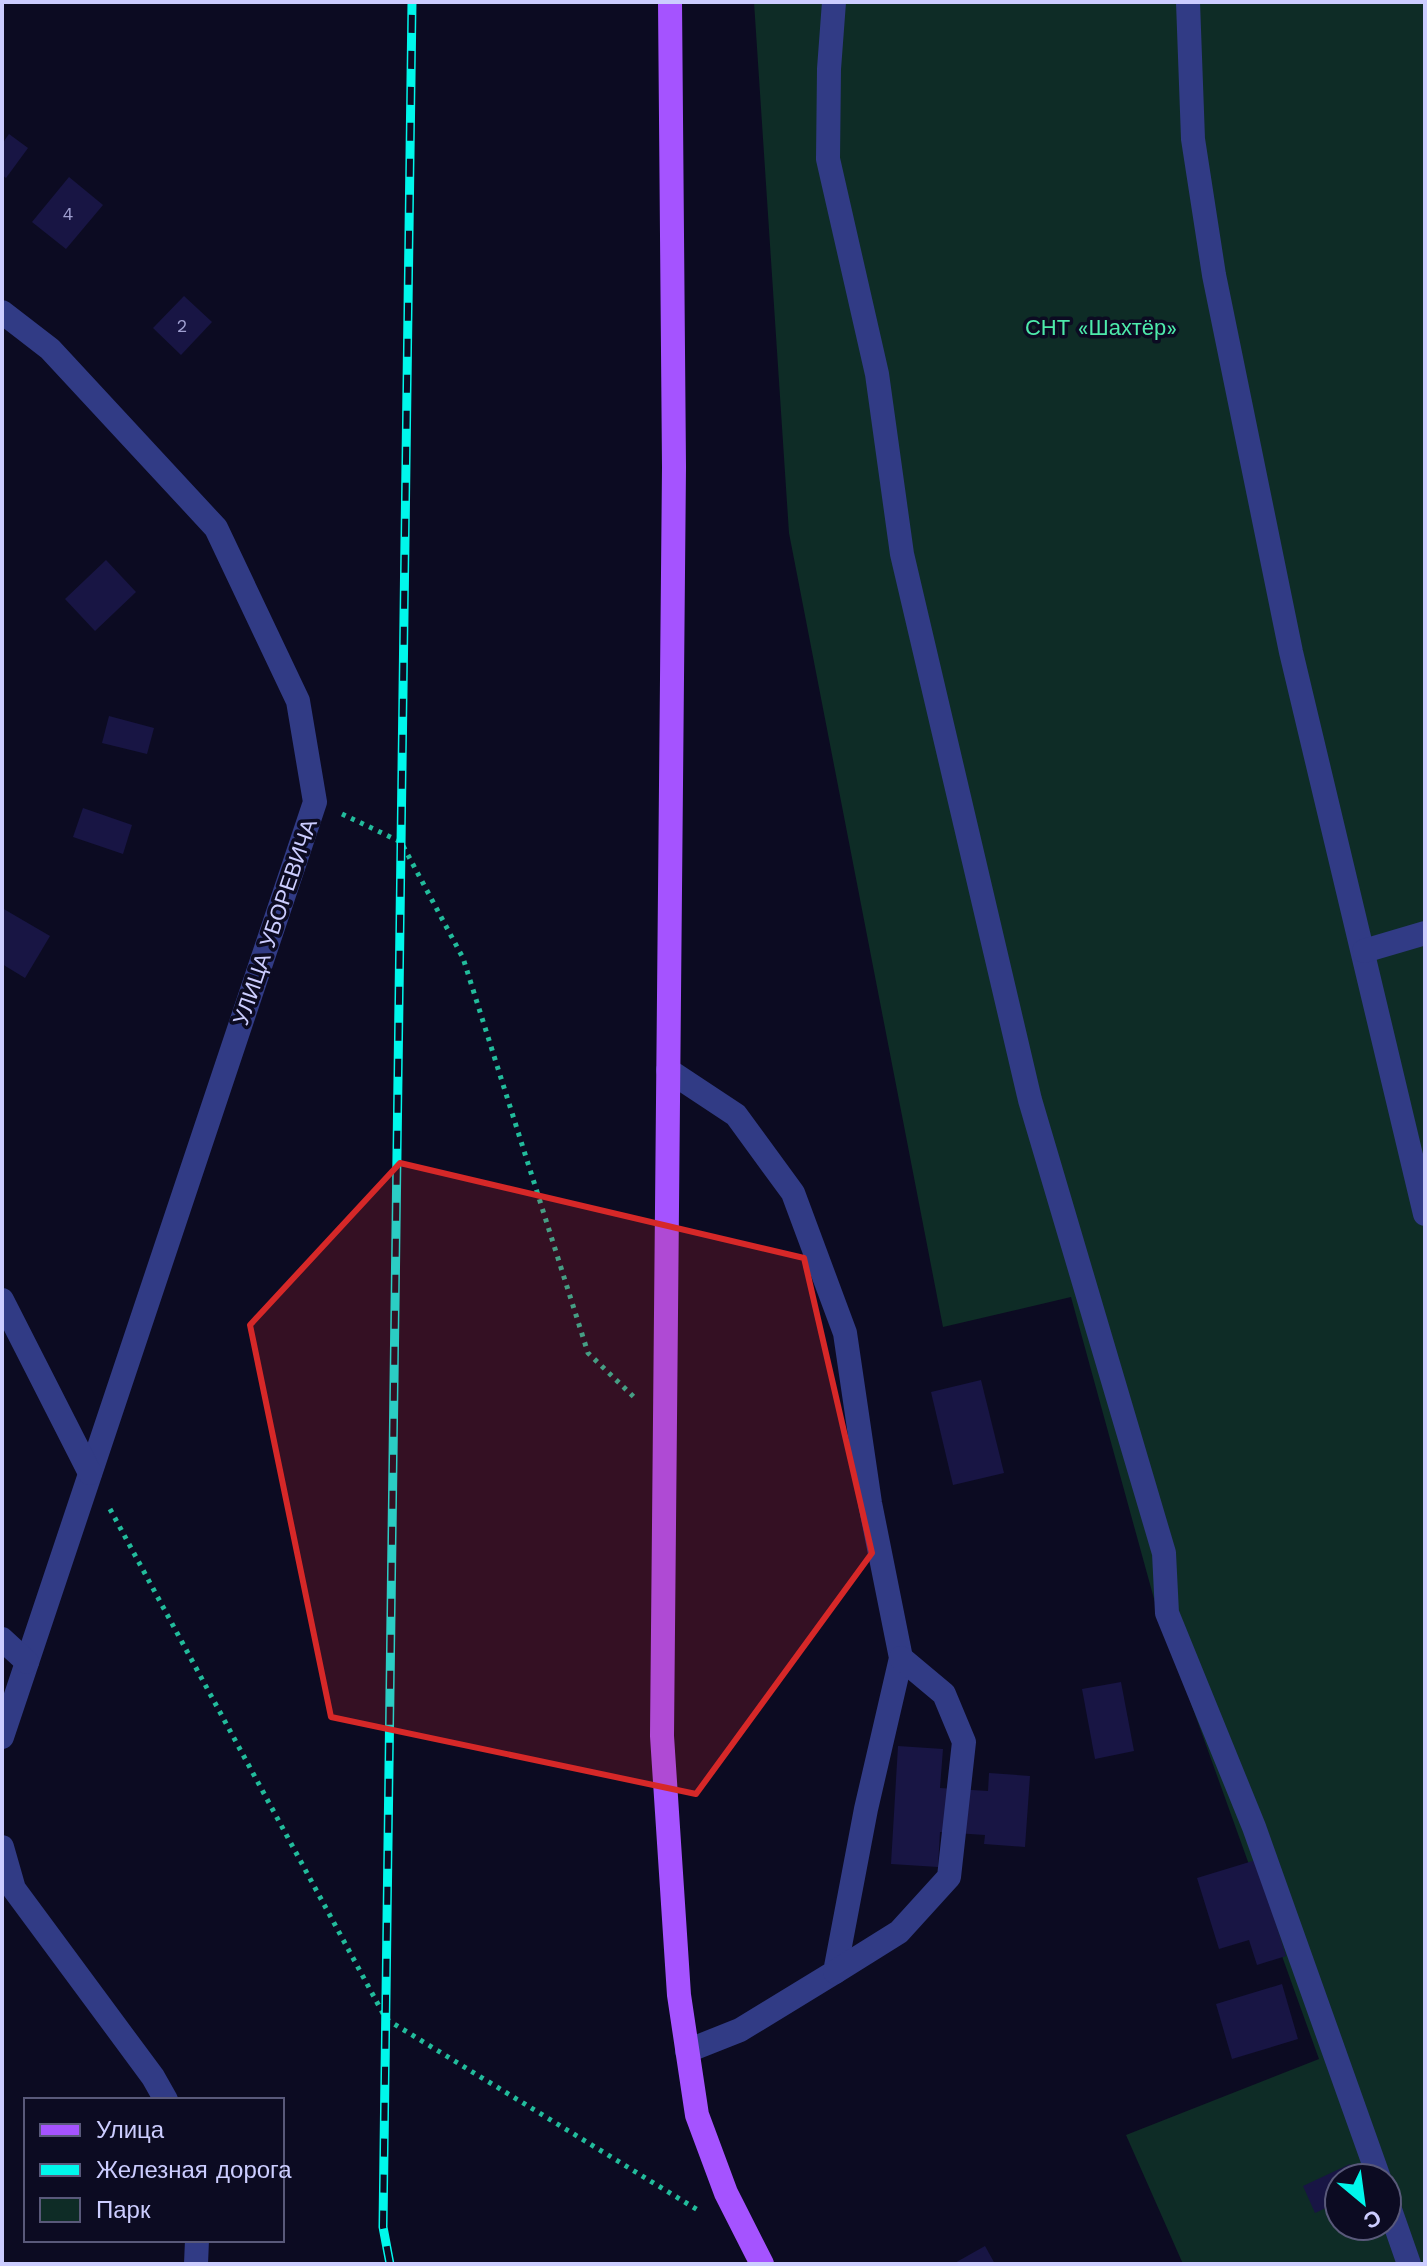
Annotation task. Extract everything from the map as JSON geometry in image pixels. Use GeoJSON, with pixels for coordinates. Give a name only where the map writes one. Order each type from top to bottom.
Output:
{"type":"FeatureCollection","features":[{"type":"Feature","properties":{"kind":"main road"},"geometry":{"type":"LineString","coordinates":[[670,2],[674,467],[662,1736],[679,1995],[697,2115],[726,2193],[762,2264]]}},
{"type":"Feature","properties":{"kind":"street"},"geometry":{"type":"LineString","coordinates":[[834,2],[829,69],[828,159],[877,374],[902,554],[1030,1100],[1164,1553],[1167,1613],[1254,1827],[1373,2162]]}},
{"type":"Feature","properties":{"kind":"street"},"geometry":{"type":"LineString","coordinates":[[1188,2],[1193,139],[1214,275],[1291,652],[1425,1214]]}},
{"type":"Feature","properties":{"kind":"street","name":"УЛИЦА УБОРЕВИЧА"},"geometry":{"type":"LineString","coordinates":[[2,312],[50,349],[216,528],[298,701],[315,802],[2,1737]]}},
{"type":"Feature","properties":{"kind":"street"},"geometry":{"type":"LineString","coordinates":[[1364,951],[1425,933]]}},
{"type":"Feature","properties":{"kind":"street"},"geometry":{"type":"LineString","coordinates":[[668,1070],[736,1115],[793,1193],[845,1333],[870,1503],[901,1658],[866,1809],[835,1972]]}},
{"type":"Feature","properties":{"kind":"street"},"geometry":{"type":"LineString","coordinates":[[2,1300],[90,1473]]}},
{"type":"Feature","properties":{"kind":"street"},"geometry":{"type":"LineString","coordinates":[[2,1639],[27,1662]]}},
{"type":"Feature","properties":{"kind":"street"},"geometry":{"type":"LineString","coordinates":[[687,2051],[740,2030],[899,1932],[949,1877],[964,1742],[944,1694],[901,1658]]}},
{"type":"Feature","properties":{"kind":"street"},"geometry":{"type":"LineString","coordinates":[[2,1847],[14,1889],[153,2077],[165,2098]]}},
{"type":"Feature","properties":{"kind":"street"},"geometry":{"type":"LineString","coordinates":[[196,2264],[197,2242]]}},
{"type":"Feature","properties":{"kind":"street"},"geometry":{"type":"LineString","coordinates":[[1401,2242],[1409,2264]]}},
{"type":"Feature","properties":{"kind":"path"},"geometry":{"type":"LineString","coordinates":[[315,802],[401,842],[463,958],[588,1353],[665,1426]]}},
{"type":"Feature","properties":{"kind":"path"},"geometry":{"type":"LineString","coordinates":[[90,1473],[386,2019],[750,2242]]}},
{"type":"Feature","properties":{"kind":"highlighted area"},"geometry":{"type":"Polygon","coordinates":[[[400,1163],[804,1258],[872,1553],[696,1794],[331,1717],[250,1325],[400,1163]]]}},
{"type":"Feature","properties":{"kind":"green space","name":"СНТ «Шахтёр»"},"geometry":{"type":"Polygon","coordinates":[[[754,2],[1425,2],[1425,2264],[1183,2264],[1126,2135],[1319,2059],[1156,1606],[1071,1297],[943,1327],[789,533],[754,2]]]}},
{"type":"Feature","properties":{"kind":"building"},"geometry":{"type":"Polygon","coordinates":[[[9,134],[28,148],[6,178],[2,175],[2,144],[9,134]]]}},
{"type":"Feature","properties":{"kind":"building"},"geometry":{"type":"Polygon","coordinates":[[[69,177],[103,205],[66,249],[32,222],[69,177]]]}},
{"type":"Feature","properties":{"kind":"building"},"geometry":{"type":"Polygon","coordinates":[[[184,296],[212,322],[181,355],[153,328],[184,296]]]}},
{"type":"Feature","properties":{"kind":"building"},"geometry":{"type":"Polygon","coordinates":[[[106,560],[136,592],[95,631],[65,599],[106,560]]]}},
{"type":"Feature","properties":{"kind":"building"},"geometry":{"type":"Polygon","coordinates":[[[109,716],[154,728],[147,754],[102,743],[109,716]]]}},
{"type":"Feature","properties":{"kind":"building"},"geometry":{"type":"Polygon","coordinates":[[[83,808],[132,825],[123,854],[73,837],[83,808]]]}},
{"type":"Feature","properties":{"kind":"building"},"geometry":{"type":"Polygon","coordinates":[[[2,908],[50,936],[25,978],[2,964],[2,908]]]}},
{"type":"Feature","properties":{"kind":"building"},"geometry":{"type":"Polygon","coordinates":[[[981,1380],[1004,1473],[953,1485],[931,1392],[981,1380]]]}},
{"type":"Feature","properties":{"kind":"building"},"geometry":{"type":"Polygon","coordinates":[[[1121,1682],[1134,1751],[1095,1759],[1082,1689],[1121,1682]]]}},
{"type":"Feature","properties":{"kind":"building"},"geometry":{"type":"Polygon","coordinates":[[[898,1746],[943,1749],[940,1788],[988,1791],[989,1773],[1030,1776],[1025,1847],[984,1844],[985,1835],[940,1832],[938,1867],[891,1864],[898,1746]]]}},
{"type":"Feature","properties":{"kind":"building"},"geometry":{"type":"Polygon","coordinates":[[[1256,1860],[1286,1956],[1257,1965],[1249,1940],[1219,1949],[1197,1878],[1256,1860]]]}},
{"type":"Feature","properties":{"kind":"building"},"geometry":{"type":"Polygon","coordinates":[[[1282,1984],[1298,2039],[1232,2059],[1216,2004],[1282,1984]]]}},
{"type":"Feature","properties":{"kind":"building"},"geometry":{"type":"Polygon","coordinates":[[[1323,2177],[1323,2209],[1315,2213],[1303,2186],[1323,2177]]]}},
{"type":"Feature","properties":{"kind":"building"},"geometry":{"type":"Polygon","coordinates":[[[985,2246],[995,2264],[953,2264],[985,2246]]]}},
{"type":"Feature","properties":{"kind":"railway"},"geometry":{"type":"LineString","coordinates":[[390,2264],[383,2227],[412,2]]}}]}
